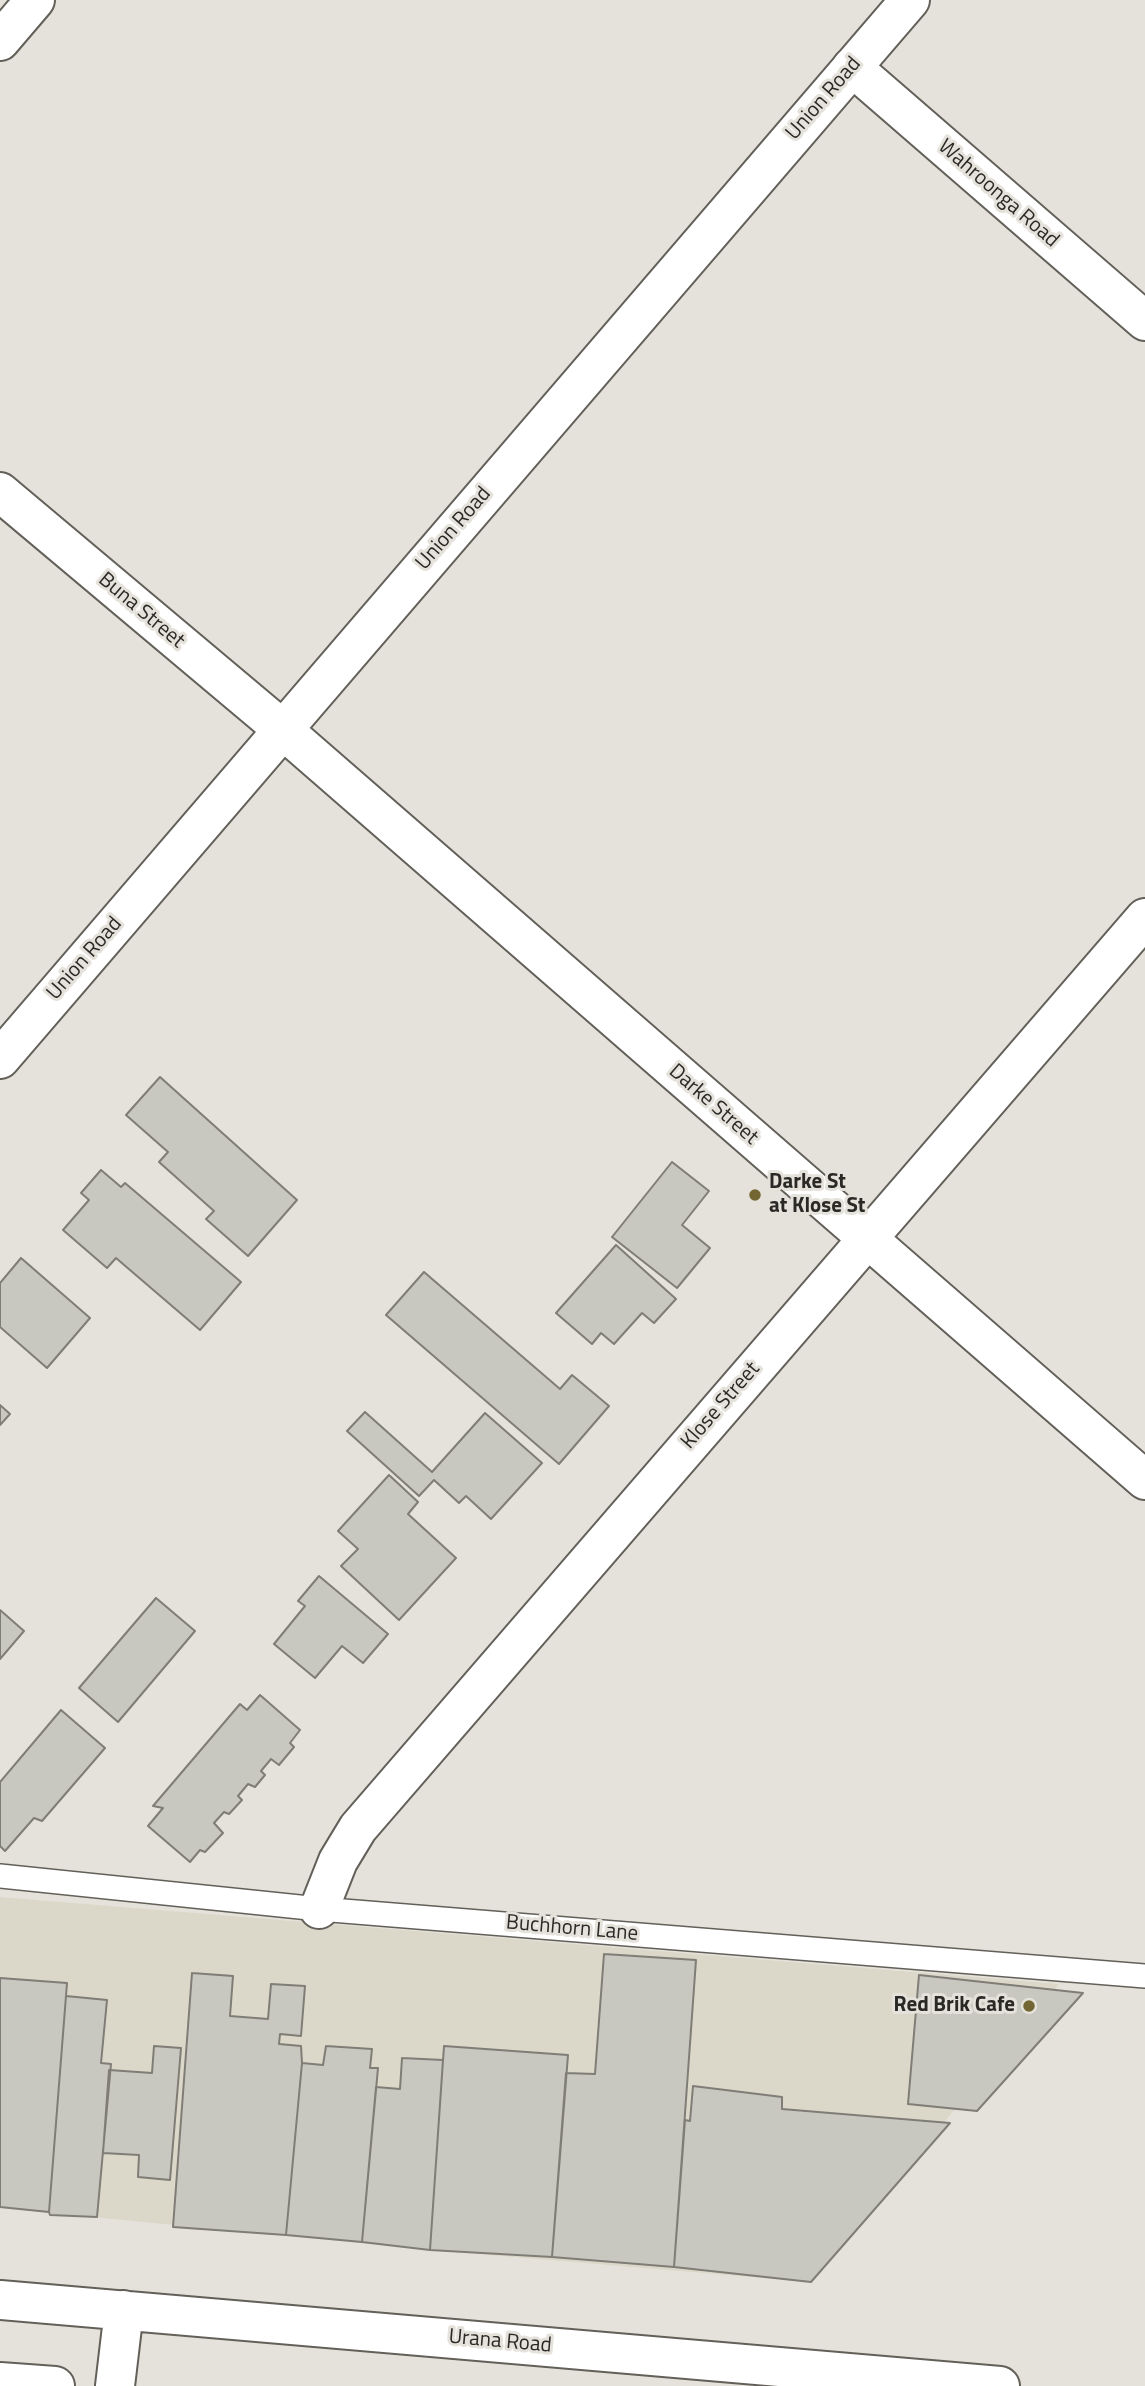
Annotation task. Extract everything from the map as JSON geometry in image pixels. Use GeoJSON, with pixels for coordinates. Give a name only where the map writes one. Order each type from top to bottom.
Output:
{"type":"FeatureCollection","features":[{"type":"Feature","properties":{"kind":"street"},"geometry":{"type":"LineString","coordinates":[[0,41],[35,0]]}},
{"type":"Feature","properties":{"kind":"street","name":"Union Road"},"geometry":{"type":"LineString","coordinates":[[0,1059],[910,0]]}},
{"type":"Feature","properties":{"kind":"street","name":"Wahroonga Road"},"geometry":{"type":"LineString","coordinates":[[852,67],[1145,321]]}},
{"type":"Feature","properties":{"kind":"street","name":"Buna Street"},"geometry":{"type":"LineString","coordinates":[[0,492],[282,729]]}},
{"type":"Feature","properties":{"kind":"street","name":"Darke Street"},"geometry":{"type":"LineString","coordinates":[[282,729],[1145,1480]]}},
{"type":"Feature","properties":{"kind":"street","name":"Klose Street"},"geometry":{"type":"LineString","coordinates":[[319,1909],[338,1861],[358,1828],[1145,918]]}},
{"type":"Feature","properties":{"kind":"street","name":"Urana Road"},"geometry":{"type":"LineString","coordinates":[[0,2300],[1000,2386]]}},
{"type":"Feature","properties":{"kind":"street"},"geometry":{"type":"LineString","coordinates":[[115,2386],[124,2310]]}},
{"type":"Feature","properties":{"kind":"street"},"geometry":{"type":"LineString","coordinates":[[0,2382],[55,2386]]}},
{"type":"Feature","properties":{"kind":"lane","name":"Buchhorn Lane"},"geometry":{"type":"LineString","coordinates":[[0,1876],[319,1909],[1145,1976]]}},
{"type":"Feature","properties":{"kind":"shaded area"},"geometry":{"type":"Polygon","coordinates":[[[0,1897],[1059,1984],[811,2282],[430,2250],[0,2208],[0,1897]]]}},
{"type":"Feature","properties":{"kind":"building"},"geometry":{"type":"Polygon","coordinates":[[[160,1077],[297,1200],[248,1256],[206,1219],[214,1211],[159,1162],[168,1152],[126,1115],[160,1077]]]}},
{"type":"Feature","properties":{"kind":"building"},"geometry":{"type":"Polygon","coordinates":[[[672,1162],[709,1191],[682,1225],[710,1248],[677,1288],[612,1237],[672,1162]]]}},
{"type":"Feature","properties":{"kind":"building"},"geometry":{"type":"Polygon","coordinates":[[[101,1170],[121,1187],[125,1183],[241,1282],[200,1330],[116,1258],[107,1268],[63,1230],[89,1200],[81,1193],[101,1170]]]}},
{"type":"Feature","properties":{"kind":"building"},"geometry":{"type":"Polygon","coordinates":[[[616,1245],[676,1299],[654,1323],[642,1313],[614,1344],[601,1333],[592,1344],[556,1313],[616,1245]]]}},
{"type":"Feature","properties":{"kind":"building"},"geometry":{"type":"Polygon","coordinates":[[[21,1258],[90,1318],[47,1368],[0,1327],[0,1283],[21,1258]]]}},
{"type":"Feature","properties":{"kind":"building"},"geometry":{"type":"Polygon","coordinates":[[[424,1272],[560,1389],[572,1375],[609,1406],[559,1464],[386,1315],[424,1272]]]}},
{"type":"Feature","properties":{"kind":"building"},"geometry":{"type":"Polygon","coordinates":[[[0,1405],[10,1414],[0,1425],[0,1405]]]}},
{"type":"Feature","properties":{"kind":"building"},"geometry":{"type":"Polygon","coordinates":[[[365,1412],[432,1472],[485,1413],[542,1463],[491,1519],[466,1496],[459,1503],[434,1480],[419,1496],[347,1431],[365,1412]]]}},
{"type":"Feature","properties":{"kind":"building"},"geometry":{"type":"Polygon","coordinates":[[[389,1475],[418,1502],[408,1514],[456,1558],[399,1620],[341,1566],[358,1549],[338,1531],[389,1475]]]}},
{"type":"Feature","properties":{"kind":"building"},"geometry":{"type":"Polygon","coordinates":[[[319,1576],[388,1634],[363,1663],[342,1646],[315,1678],[274,1644],[305,1606],[298,1601],[319,1576]]]}},
{"type":"Feature","properties":{"kind":"building"},"geometry":{"type":"Polygon","coordinates":[[[156,1598],[195,1631],[118,1722],[79,1688],[156,1598]]]}},
{"type":"Feature","properties":{"kind":"building"},"geometry":{"type":"Polygon","coordinates":[[[0,1610],[24,1631],[0,1659],[0,1610]]]}},
{"type":"Feature","properties":{"kind":"building"},"geometry":{"type":"Polygon","coordinates":[[[260,1695],[300,1730],[290,1743],[294,1747],[279,1765],[271,1759],[261,1771],[265,1775],[255,1787],[248,1784],[238,1796],[242,1800],[229,1814],[224,1812],[214,1823],[223,1833],[205,1852],[200,1850],[190,1862],[148,1826],[163,1808],[153,1806],[240,1704],[247,1710],[260,1695]]]}},
{"type":"Feature","properties":{"kind":"building"},"geometry":{"type":"Polygon","coordinates":[[[61,1710],[105,1748],[42,1821],[34,1818],[5,1851],[0,1846],[0,1782],[61,1710]]]}},
{"type":"Feature","properties":{"kind":"building"},"geometry":{"type":"Polygon","coordinates":[[[604,1954],[696,1960],[674,2267],[552,2257],[566,2073],[595,2074],[604,1954]]]}},
{"type":"Feature","properties":{"kind":"building"},"geometry":{"type":"Polygon","coordinates":[[[192,1973],[233,1976],[230,2016],[268,2019],[271,1984],[305,1986],[301,2036],[280,2034],[279,2044],[301,2046],[302,2063],[286,2235],[173,2227],[192,1973]]]}},
{"type":"Feature","properties":{"kind":"building"},"geometry":{"type":"Polygon","coordinates":[[[919,1975],[1083,1993],[977,2111],[908,2104],[919,1975]]]}},
{"type":"Feature","properties":{"kind":"building"},"geometry":{"type":"Polygon","coordinates":[[[0,1978],[67,1983],[49,2212],[0,2207],[0,1978]]]}},
{"type":"Feature","properties":{"kind":"building"},"geometry":{"type":"Polygon","coordinates":[[[66,1996],[107,2000],[101,2063],[111,2064],[97,2217],[50,2215],[49,2212],[66,1996]]]}},
{"type":"Feature","properties":{"kind":"building"},"geometry":{"type":"Polygon","coordinates":[[[154,2046],[181,2048],[170,2180],[138,2177],[139,2155],[103,2153],[109,2070],[152,2073],[154,2046]]]}},
{"type":"Feature","properties":{"kind":"building"},"geometry":{"type":"Polygon","coordinates":[[[326,2046],[372,2049],[370,2068],[378,2068],[362,2242],[286,2235],[302,2063],[323,2065],[326,2046]]]}},
{"type":"Feature","properties":{"kind":"building"},"geometry":{"type":"Polygon","coordinates":[[[444,2046],[568,2055],[552,2257],[430,2250],[444,2046]]]}},
{"type":"Feature","properties":{"kind":"building"},"geometry":{"type":"Polygon","coordinates":[[[402,2058],[443,2060],[430,2250],[362,2242],[376,2087],[400,2089],[402,2058]]]}},
{"type":"Feature","properties":{"kind":"building"},"geometry":{"type":"Polygon","coordinates":[[[693,2086],[782,2097],[782,2109],[950,2123],[811,2282],[674,2267],[685,2120],[690,2121],[693,2086]]]}},
{"type":"Feature","properties":{"kind":"place","name":"Darke St at Klose St"},"geometry":{"type":"Point","coordinates":[755,1195]}},
{"type":"Feature","properties":{"kind":"place","name":"Red Brik Cafe"},"geometry":{"type":"Point","coordinates":[1029,2006]}}]}
